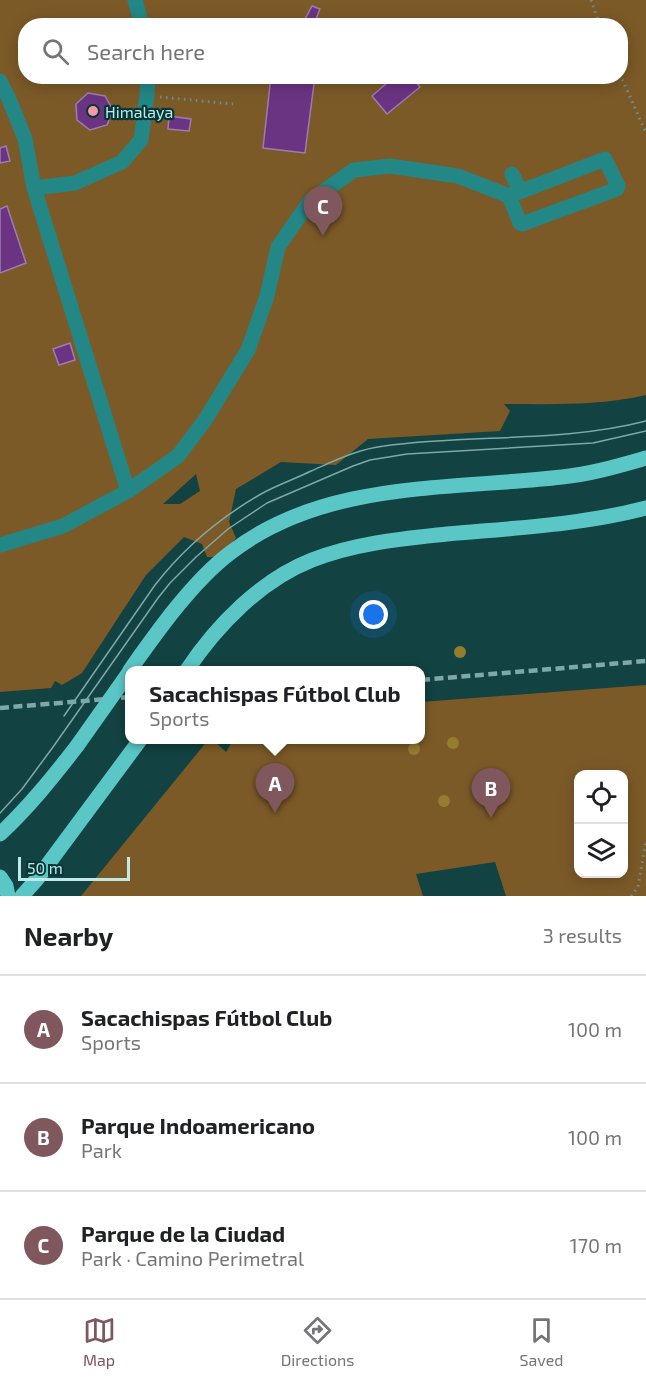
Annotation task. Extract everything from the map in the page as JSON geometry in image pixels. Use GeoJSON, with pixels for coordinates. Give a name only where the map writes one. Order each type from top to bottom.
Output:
{"type":"FeatureCollection","features":[{"type":"Feature","properties":{"kind":"main road"},"geometry":{"type":"LineString","coordinates":[[132,666],[202,578],[229,553],[257,534],[288,519],[330,505],[382,494],[562,477],[595,472],[646,458]]}},
{"type":"Feature","properties":{"kind":"main road"},"geometry":{"type":"LineString","coordinates":[[191,666],[224,625],[254,595],[282,575],[310,561],[338,551],[409,538],[576,523],[646,508]]}},
{"type":"Feature","properties":{"kind":"main road"},"geometry":{"type":"LineString","coordinates":[[2,832],[46,786],[125,676]]}},
{"type":"Feature","properties":{"kind":"main road"},"geometry":{"type":"LineString","coordinates":[[22,896],[137,744]]}},
{"type":"Feature","properties":{"kind":"main road"},"geometry":{"type":"LineString","coordinates":[[0,877],[6,886],[8,896]]}},
{"type":"Feature","properties":{"kind":"street"},"geometry":{"type":"LineString","coordinates":[[135,0],[140,18]]}},
{"type":"Feature","properties":{"kind":"street"},"geometry":{"type":"LineString","coordinates":[[0,81],[25,139],[34,188],[128,491]]}},
{"type":"Feature","properties":{"kind":"street"},"geometry":{"type":"LineString","coordinates":[[34,188],[75,183],[122,162],[141,140],[148,84]]}},
{"type":"Feature","properties":{"kind":"street"},"geometry":{"type":"LineString","coordinates":[[0,545],[63,525],[111,501],[178,456],[205,420],[248,350],[267,296],[278,247],[310,201],[354,170],[390,166],[458,176],[515,194],[603,159],[606,160],[618,186],[617,189],[522,225],[520,224],[515,194],[513,174]]}},
{"type":"Feature","properties":{"kind":"path"},"geometry":{"type":"LineString","coordinates":[[591,0],[597,18]]}},
{"type":"Feature","properties":{"kind":"path"},"geometry":{"type":"LineString","coordinates":[[625,84],[646,133]]}},
{"type":"Feature","properties":{"kind":"path"},"geometry":{"type":"LineString","coordinates":[[147,95],[233,104]]}},
{"type":"Feature","properties":{"kind":"path"},"geometry":{"type":"LineString","coordinates":[[631,896],[638,887],[646,840]]}},
{"type":"Feature","properties":{"kind":"shaded area"},"geometry":{"type":"Polygon","coordinates":[[[0,0],[646,0],[646,395],[593,403],[504,404],[510,411],[500,431],[368,439],[336,465],[281,462],[236,489],[229,522],[236,538],[220,557],[207,557],[202,544],[184,537],[146,575],[82,673],[62,685],[55,681],[51,688],[0,692],[0,0]],[[196,474],[163,504],[180,504],[200,491],[196,474]]]}},
{"type":"Feature","properties":{"kind":"shaded area"},"geometry":{"type":"Polygon","coordinates":[[[646,685],[646,896],[506,896],[495,862],[416,874],[423,896],[81,896],[205,744],[217,744],[226,752],[231,744],[425,744],[425,702],[646,685]]]}},
{"type":"Feature","properties":{"kind":"building"},"geometry":{"type":"Polygon","coordinates":[[[312,6],[320,9],[316,18],[306,18],[312,6]]]}},
{"type":"Feature","properties":{"kind":"building"},"geometry":{"type":"Polygon","coordinates":[[[270,84],[314,84],[305,153],[263,148],[270,84]]]}},
{"type":"Feature","properties":{"kind":"building"},"geometry":{"type":"Polygon","coordinates":[[[386,84],[418,84],[420,87],[387,114],[372,96],[386,84]]]}},
{"type":"Feature","properties":{"kind":"building"},"geometry":{"type":"Polygon","coordinates":[[[88,93],[105,96],[113,110],[107,125],[90,130],[77,120],[76,104],[88,93]]]}},
{"type":"Feature","properties":{"kind":"building"},"geometry":{"type":"Polygon","coordinates":[[[169,116],[191,119],[189,131],[168,129],[169,116]]]}},
{"type":"Feature","properties":{"kind":"building"},"geometry":{"type":"Polygon","coordinates":[[[6,146],[10,161],[0,163],[0,148],[6,146]]]}},
{"type":"Feature","properties":{"kind":"building"},"geometry":{"type":"Polygon","coordinates":[[[7,206],[26,263],[0,273],[0,209],[7,206]]]}},
{"type":"Feature","properties":{"kind":"building"},"geometry":{"type":"Polygon","coordinates":[[[70,343],[75,360],[59,365],[53,349],[70,343]]]}},
{"type":"Feature","properties":{"kind":"tram line"},"geometry":{"type":"LineString","coordinates":[[64,716],[166,572],[190,546],[217,523],[267,491],[337,459],[374,448],[417,442],[581,432],[646,421]]}},
{"type":"Feature","properties":{"kind":"tram line"},"geometry":{"type":"LineString","coordinates":[[0,813],[22,789],[170,583],[228,529],[267,503],[370,460],[407,454],[593,443],[646,431]]}},
{"type":"Feature","properties":{"kind":"railway"},"geometry":{"type":"LineString","coordinates":[[425,680],[646,661]]}},
{"type":"Feature","properties":{"kind":"railway"},"geometry":{"type":"LineString","coordinates":[[0,708],[125,697]]}},
{"type":"Feature","properties":{"kind":"place","name":"Himalaya"},"geometry":{"type":"Point","coordinates":[93,111]}},
{"type":"Feature","properties":{"kind":"place","name":"Parque de la Ciudad"},"geometry":{"type":"Point","coordinates":[323,236]}},
{"type":"Feature","properties":{"kind":"place","name":"Sacachispas Fútbol Club"},"geometry":{"type":"Point","coordinates":[275,813]}},
{"type":"Feature","properties":{"kind":"place","name":"Parque Indoamericano"},"geometry":{"type":"Point","coordinates":[491,818]}}]}
